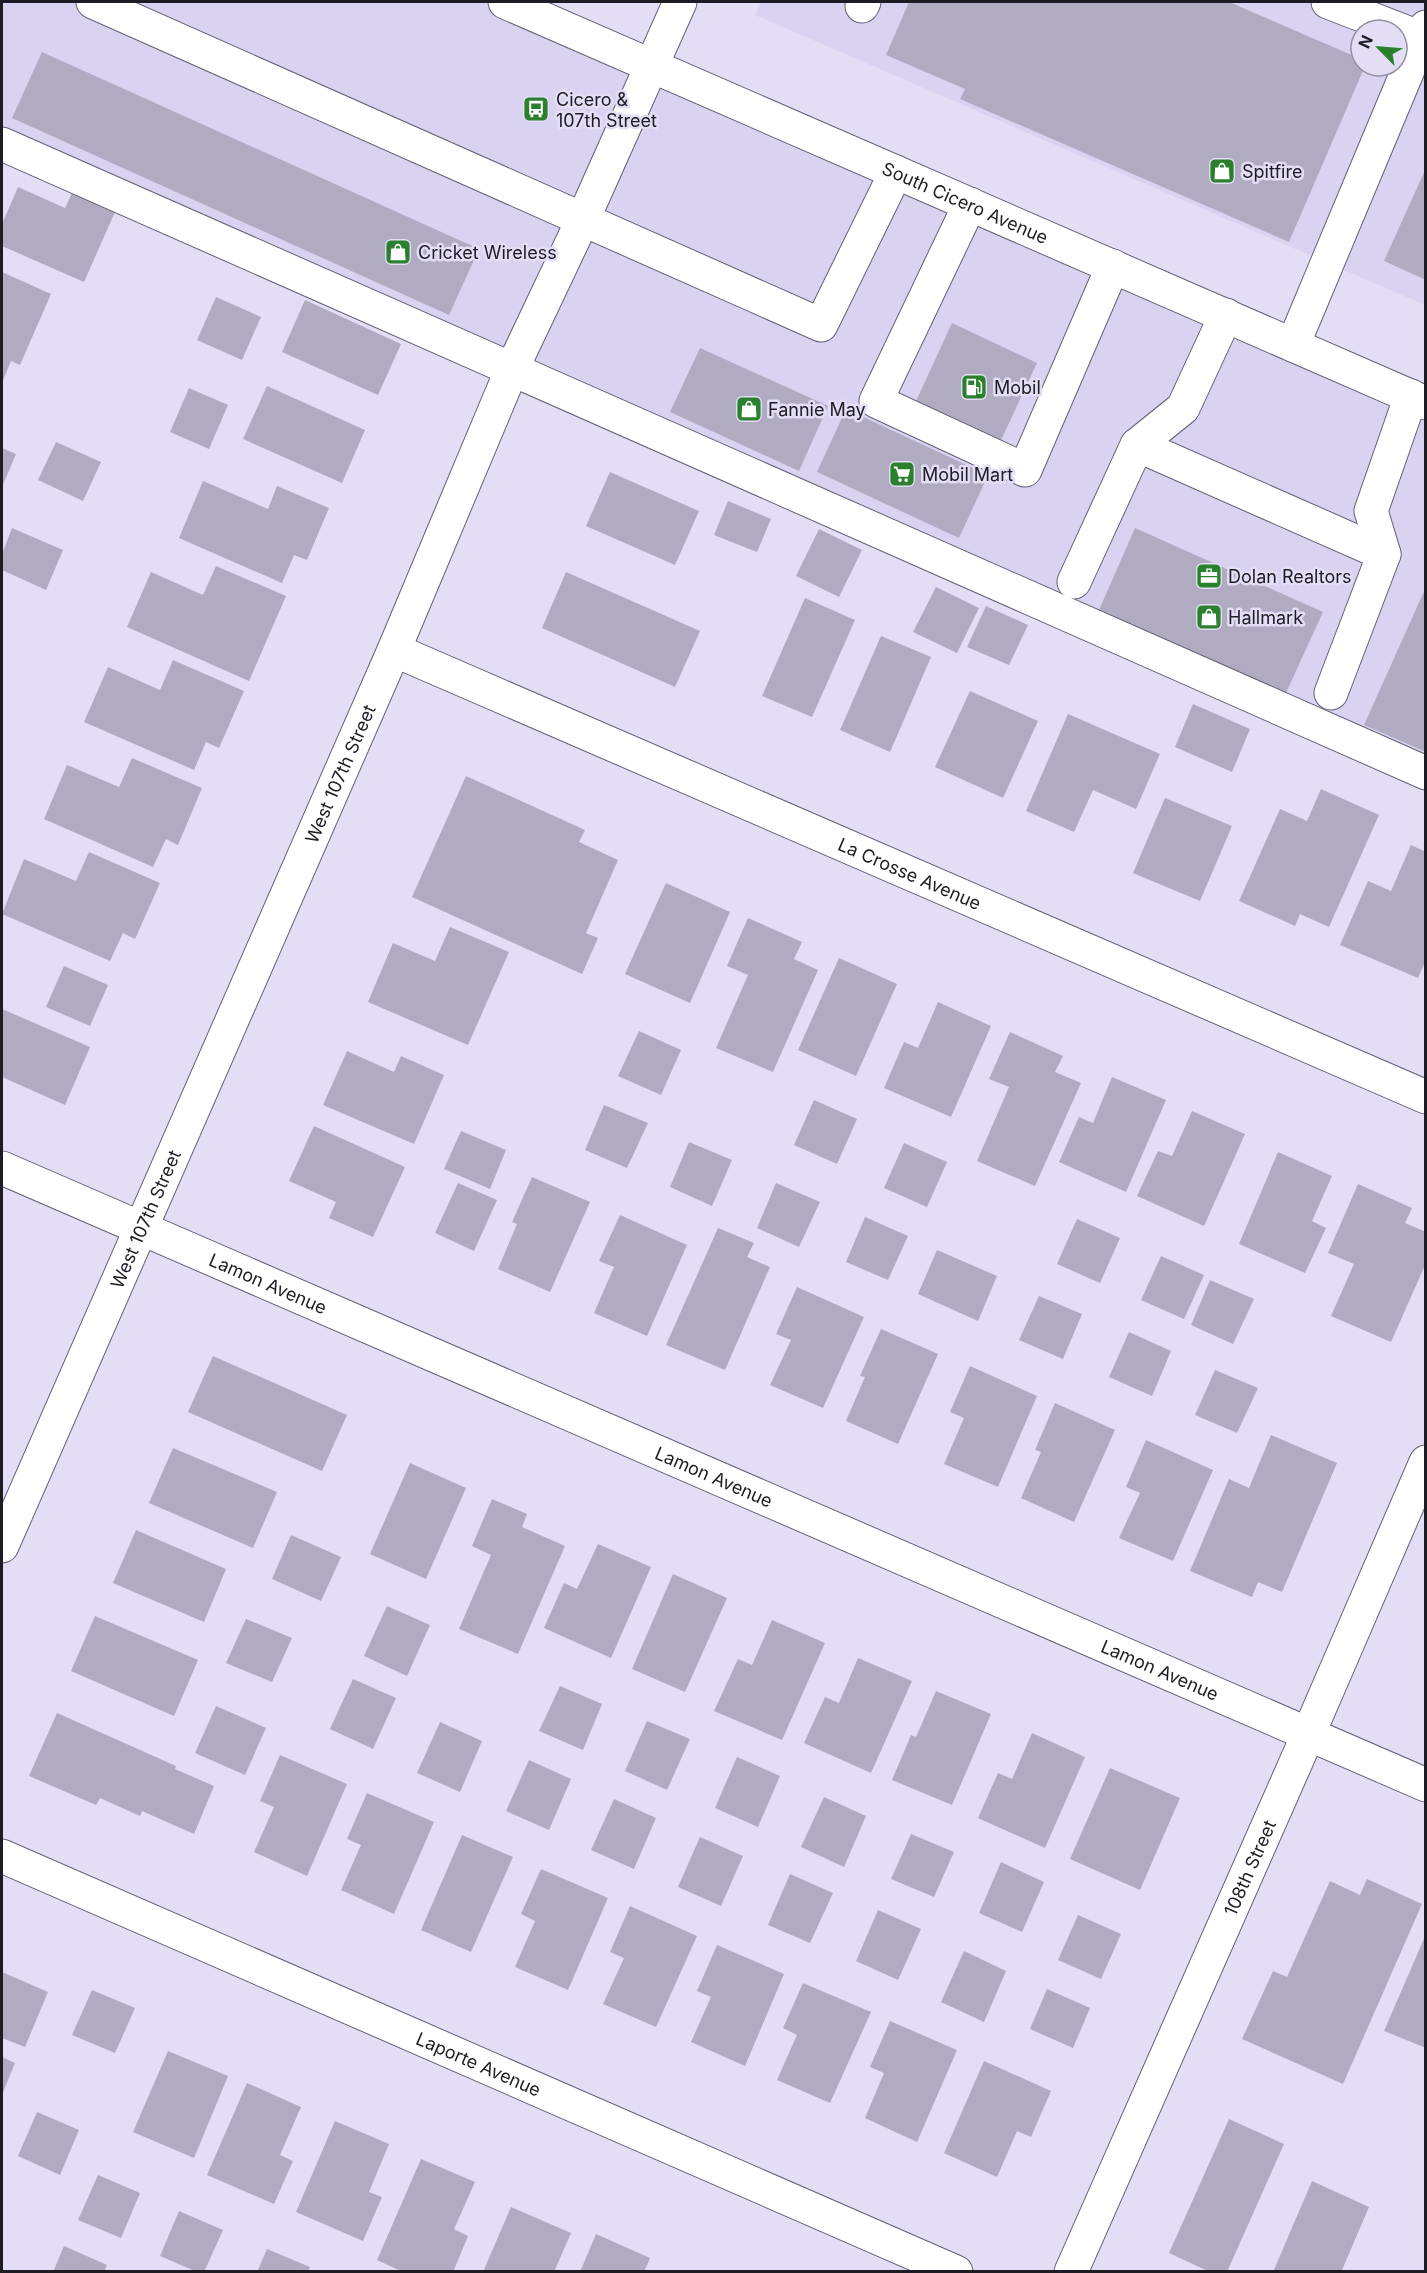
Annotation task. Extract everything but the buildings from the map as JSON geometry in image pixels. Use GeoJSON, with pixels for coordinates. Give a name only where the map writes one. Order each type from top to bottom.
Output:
{"type":"FeatureCollection","features":[{"type":"Feature","properties":{"kind":"street"},"geometry":{"type":"LineString","coordinates":[[93,2],[584,217],[821,325],[896,172]]}},
{"type":"Feature","properties":{"kind":"street","name":"South Cicero Avenue"},"geometry":{"type":"LineString","coordinates":[[505,2],[1418,399]]}},
{"type":"Feature","properties":{"kind":"street","name":"West 107th Street"},"geometry":{"type":"LineString","coordinates":[[2,1546],[394,650],[512,369],[584,217],[680,2]]}},
{"type":"Feature","properties":{"kind":"street"},"geometry":{"type":"LineString","coordinates":[[1293,345],[1423,33],[1328,2]]}},
{"type":"Feature","properties":{"kind":"street"},"geometry":{"type":"LineString","coordinates":[[2,144],[1425,773]]}},
{"type":"Feature","properties":{"kind":"street"},"geometry":{"type":"LineString","coordinates":[[970,204],[876,400],[1026,470],[1113,266]]}},
{"type":"Feature","properties":{"kind":"street"},"geometry":{"type":"LineString","coordinates":[[1074,582],[1137,445],[1183,408],[1226,315]]}},
{"type":"Feature","properties":{"kind":"street"},"geometry":{"type":"LineString","coordinates":[[1331,693],[1384,554],[1371,511],[1418,399]]}},
{"type":"Feature","properties":{"kind":"street"},"geometry":{"type":"LineString","coordinates":[[1137,445],[1384,554]]}},
{"type":"Feature","properties":{"kind":"street","name":"La Crosse Avenue"},"geometry":{"type":"LineString","coordinates":[[394,650],[1425,1096]]}},
{"type":"Feature","properties":{"kind":"street","name":"Lamon Avenue"},"geometry":{"type":"LineString","coordinates":[[2,1168],[1425,1785]]}},
{"type":"Feature","properties":{"kind":"street","name":"108th Street"},"geometry":{"type":"LineString","coordinates":[[1071,2271],[1308,1735],[1425,1462]]}},
{"type":"Feature","properties":{"kind":"street","name":"Laporte Avenue"},"geometry":{"type":"LineString","coordinates":[[2,1856],[956,2271]]}},
{"type":"Feature","properties":{"kind":"shaded area"},"geometry":{"type":"Polygon","coordinates":[[[2,2],[505,2],[1425,402],[1425,773],[2,144],[2,2]]]}},
{"type":"Feature","properties":{"kind":"shaded area","name":"Spitfire"},"geometry":{"type":"Polygon","coordinates":[[[761,2],[1425,2],[1425,305],[755,15],[761,2]]]}},
{"type":"Feature","properties":{"kind":"place","name":"Cicero & 107th Street"},"geometry":{"type":"Point","coordinates":[536,109]}},
{"type":"Feature","properties":{"kind":"place","name":"Spitfire"},"geometry":{"type":"Point","coordinates":[1222,171]}},
{"type":"Feature","properties":{"kind":"place","name":"Cricket Wireless"},"geometry":{"type":"Point","coordinates":[398,252]}},
{"type":"Feature","properties":{"kind":"place","name":"Mobil"},"geometry":{"type":"Point","coordinates":[974,387]}},
{"type":"Feature","properties":{"kind":"place","name":"Fannie May"},"geometry":{"type":"Point","coordinates":[749,409]}},
{"type":"Feature","properties":{"kind":"place","name":"Mobil Mart"},"geometry":{"type":"Point","coordinates":[902,474]}},
{"type":"Feature","properties":{"kind":"place","name":"Dolan Realtors"},"geometry":{"type":"Point","coordinates":[1209,576]}},
{"type":"Feature","properties":{"kind":"place","name":"Hallmark"},"geometry":{"type":"Point","coordinates":[1209,617]}}]}
